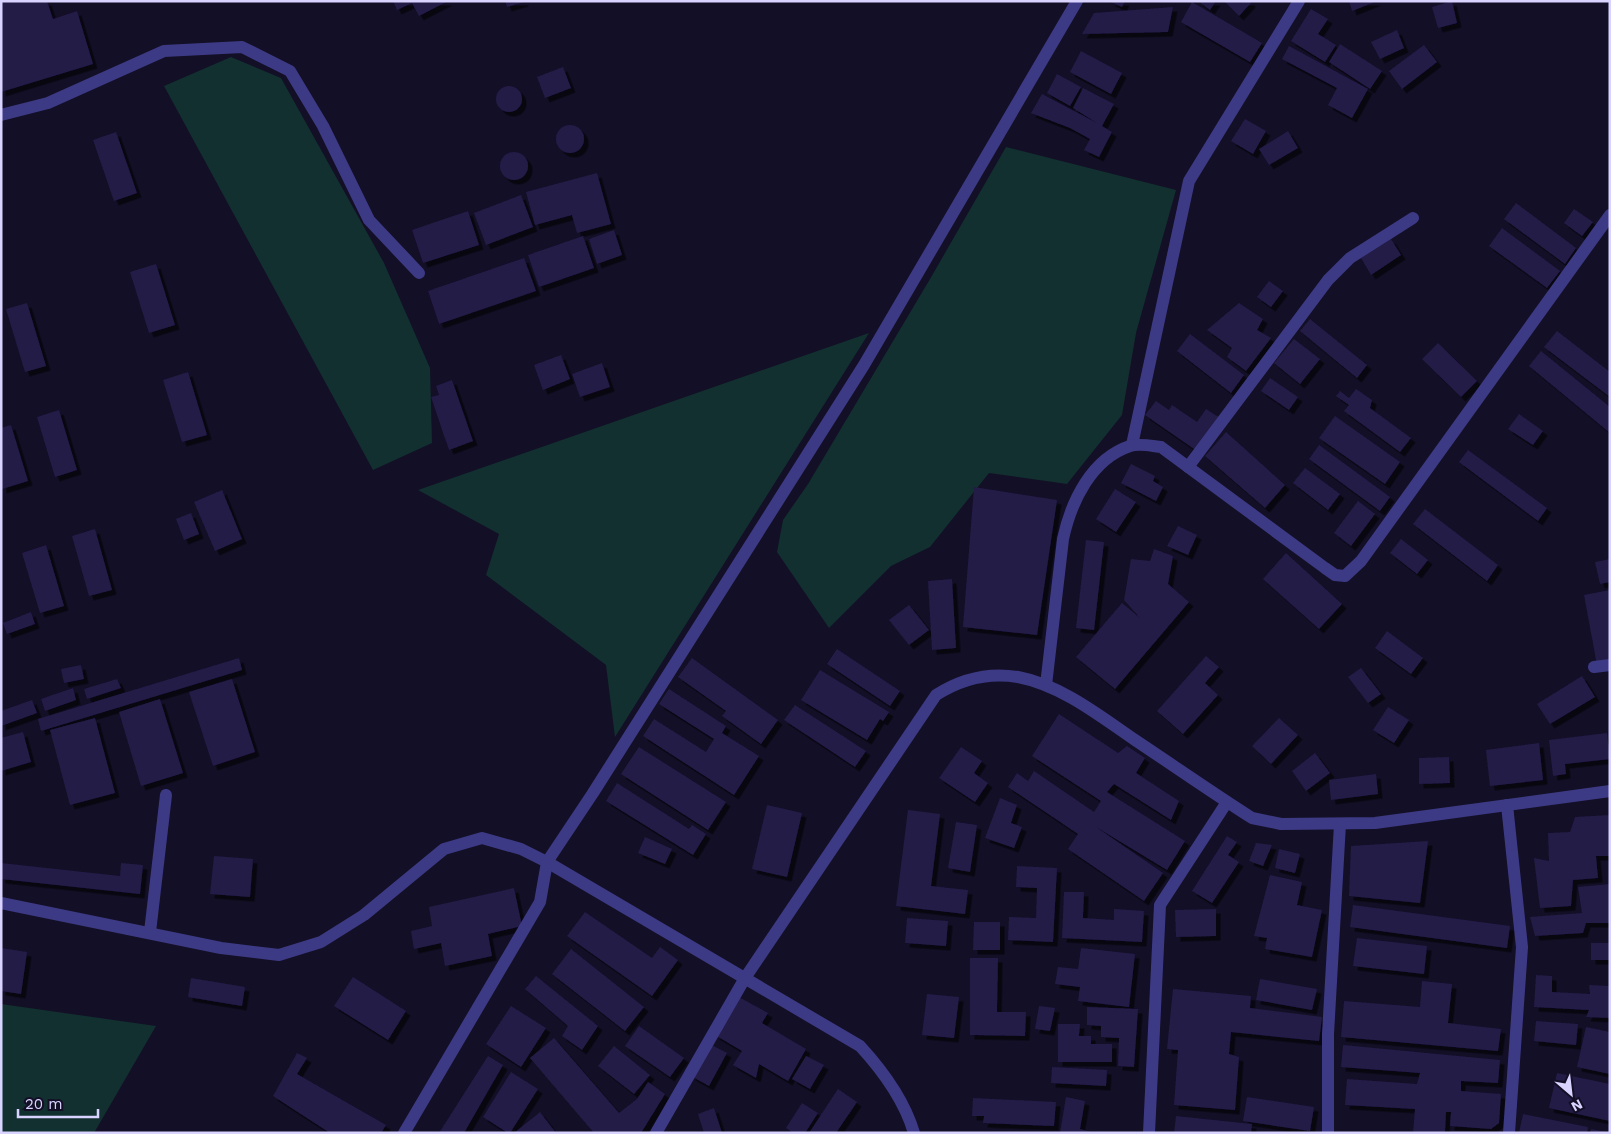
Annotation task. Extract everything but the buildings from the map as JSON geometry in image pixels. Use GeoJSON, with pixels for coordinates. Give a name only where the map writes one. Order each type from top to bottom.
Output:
{"type":"FeatureCollection","features":[{"type":"Feature","properties":{"kind":"street"},"geometry":{"type":"LineString","coordinates":[[404,1133],[540,902],[547,862],[593,793],[864,365],[1077,1]]}},
{"type":"Feature","properties":{"kind":"street"},"geometry":{"type":"LineString","coordinates":[[1132,445],[1190,181],[1299,1]]}},
{"type":"Feature","properties":{"kind":"street"},"geometry":{"type":"LineString","coordinates":[[1,115],[48,103],[164,51],[242,47],[290,70],[323,126],[369,220],[419,272]]}},
{"type":"Feature","properties":{"kind":"street"},"geometry":{"type":"LineString","coordinates":[[1046,686],[1063,539],[1068,517],[1088,478],[1107,460],[1132,445],[1161,447],[1335,575],[1344,576],[1352,572],[1610,215]]}},
{"type":"Feature","properties":{"kind":"street"},"geometry":{"type":"LineString","coordinates":[[1188,467],[1328,280],[1350,258],[1413,218]]}},
{"type":"Feature","properties":{"kind":"street"},"geometry":{"type":"LineString","coordinates":[[1594,666],[1610,665]]}},
{"type":"Feature","properties":{"kind":"street"},"geometry":{"type":"LineString","coordinates":[[656,1133],[745,978],[936,695],[955,683],[976,676],[1018,677],[1046,686],[1089,708],[1252,818],[1281,824],[1375,823],[1610,791]]}},
{"type":"Feature","properties":{"kind":"street"},"geometry":{"type":"LineString","coordinates":[[150,932],[166,795]]}},
{"type":"Feature","properties":{"kind":"street"},"geometry":{"type":"LineString","coordinates":[[1149,1133],[1160,906],[1227,802]]}},
{"type":"Feature","properties":{"kind":"street"},"geometry":{"type":"LineString","coordinates":[[1507,805],[1522,947],[1509,1133]]}},
{"type":"Feature","properties":{"kind":"street"},"geometry":{"type":"LineString","coordinates":[[1328,1133],[1328,1034],[1340,824]]}},
{"type":"Feature","properties":{"kind":"street"},"geometry":{"type":"LineString","coordinates":[[1,904],[150,932],[220,948],[279,955],[328,938],[364,915],[444,849],[482,838],[521,849],[547,862],[860,1046],[886,1074],[911,1122],[914,1133]]}},
{"type":"Feature","properties":{"kind":"green space"},"geometry":{"type":"Polygon","coordinates":[[[231,57],[281,78],[384,263],[430,368],[432,443],[373,470],[164,86],[231,57]]]}},
{"type":"Feature","properties":{"kind":"green space"},"geometry":{"type":"Polygon","coordinates":[[[1006,147],[1176,190],[1136,333],[1122,415],[1067,484],[989,473],[930,547],[891,566],[829,628],[777,552],[783,520],[808,484],[1006,147]]]}},
{"type":"Feature","properties":{"kind":"green space"},"geometry":{"type":"Polygon","coordinates":[[[869,333],[615,737],[606,665],[486,575],[499,534],[418,490],[869,333]]]}},
{"type":"Feature","properties":{"kind":"green space"},"geometry":{"type":"Polygon","coordinates":[[[1,1004],[156,1026],[94,1133],[1,1133],[1,1004]]]}}]}
